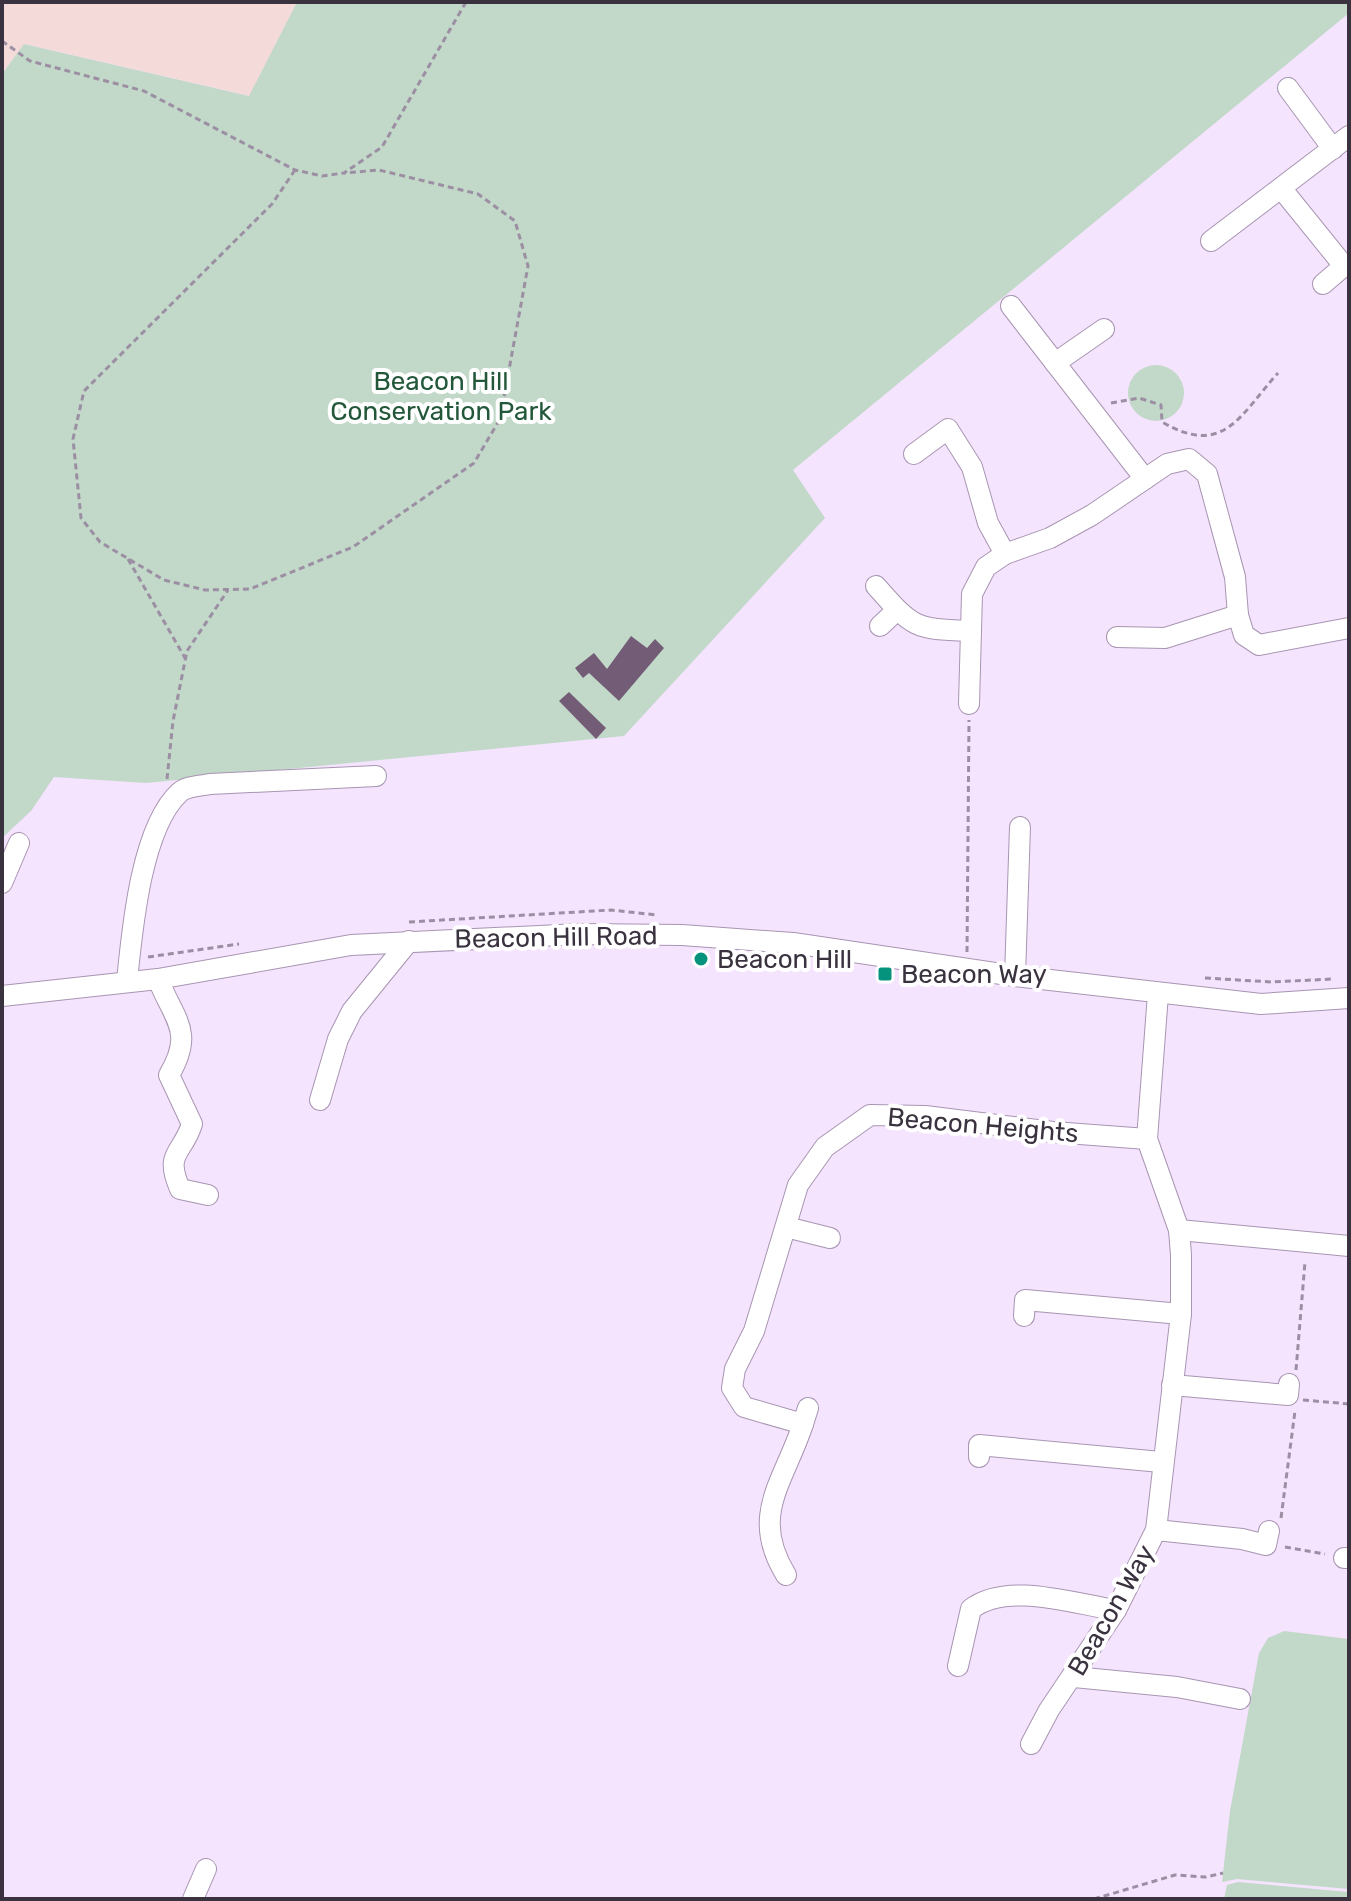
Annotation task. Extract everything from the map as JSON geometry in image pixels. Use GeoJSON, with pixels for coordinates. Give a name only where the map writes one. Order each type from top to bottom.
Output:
{"type":"FeatureCollection","features":[{"type":"Feature","properties":{"kind":"street"},"geometry":{"type":"LineString","coordinates":[[1211,241],[1341,143],[1288,88]]}},
{"type":"Feature","properties":{"kind":"street"},"geometry":{"type":"LineString","coordinates":[[1281,188],[1347,269],[1323,284]]}},
{"type":"Feature","properties":{"kind":"street"},"geometry":{"type":"LineString","coordinates":[[1011,306],[1145,479]]}},
{"type":"Feature","properties":{"kind":"street"},"geometry":{"type":"LineString","coordinates":[[1055,363],[1104,329]]}},
{"type":"Feature","properties":{"kind":"street"},"geometry":{"type":"LineString","coordinates":[[914,454],[956,423],[988,523],[1005,554]]}},
{"type":"Feature","properties":{"kind":"street"},"geometry":{"type":"LineString","coordinates":[[969,704],[972,594],[986,567],[1005,554],[1050,538],[1167,464],[1189,459],[1207,474],[1235,577],[1238,615],[1244,635],[1259,645],[1349,628]]}},
{"type":"Feature","properties":{"kind":"street"},"geometry":{"type":"LineString","coordinates":[[876,586],[906,620],[925,630],[970,631]]}},
{"type":"Feature","properties":{"kind":"street"},"geometry":{"type":"LineString","coordinates":[[880,626],[897,610]]}},
{"type":"Feature","properties":{"kind":"street"},"geometry":{"type":"LineString","coordinates":[[1117,637],[1165,638],[1238,615]]}},
{"type":"Feature","properties":{"kind":"street"},"geometry":{"type":"LineString","coordinates":[[1149,659],[1151,638]]}},
{"type":"Feature","properties":{"kind":"street"},"geometry":{"type":"LineString","coordinates":[[127,981],[134,906],[163,812],[183,789],[210,784],[376,776]]}},
{"type":"Feature","properties":{"kind":"street"},"geometry":{"type":"LineString","coordinates":[[1015,976],[1020,827]]}},
{"type":"Feature","properties":{"kind":"street"},"geometry":{"type":"LineString","coordinates":[[2,883],[19,843]]}},
{"type":"Feature","properties":{"kind":"street","name":"Beacon Hill Road"},"geometry":{"type":"LineString","coordinates":[[2,996],[158,979],[351,945],[536,935],[682,935],[793,943],[1015,976],[1261,1004],[1349,998]]}},
{"type":"Feature","properties":{"kind":"street"},"geometry":{"type":"LineString","coordinates":[[320,1100],[338,1039],[352,1011],[409,941]]}},
{"type":"Feature","properties":{"kind":"street"},"geometry":{"type":"LineString","coordinates":[[158,979],[178,1017],[183,1039],[182,1049],[169,1075],[192,1124],[188,1135],[174,1152],[171,1169],[180,1189],[208,1195]]}},
{"type":"Feature","properties":{"kind":"street","name":"Beacon Way"},"geometry":{"type":"LineString","coordinates":[[1031,1744],[1049,1710],[1074,1677],[1116,1610],[1156,1530],[1161,1462],[1181,1314],[1179,1230],[1147,1139],[1158,994]]}},
{"type":"Feature","properties":{"kind":"street","name":"Beacon Heights"},"geometry":{"type":"LineString","coordinates":[[786,1575],[768,1542],[768,1521],[803,1424],[744,1407],[732,1388],[735,1369],[754,1331],[798,1185],[825,1147],[870,1115],[925,1116],[1053,1132],[1147,1139]]}},
{"type":"Feature","properties":{"kind":"street"},"geometry":{"type":"LineString","coordinates":[[786,1227],[830,1238]]}},
{"type":"Feature","properties":{"kind":"street"},"geometry":{"type":"LineString","coordinates":[[1179,1230],[1349,1246]]}},
{"type":"Feature","properties":{"kind":"street"},"geometry":{"type":"LineString","coordinates":[[1025,1300],[1181,1314]]}},
{"type":"Feature","properties":{"kind":"street"},"geometry":{"type":"LineString","coordinates":[[1172,1385],[1288,1396]]}},
{"type":"Feature","properties":{"kind":"street"},"geometry":{"type":"LineString","coordinates":[[979,1445],[1161,1462]]}},
{"type":"Feature","properties":{"kind":"street"},"geometry":{"type":"LineString","coordinates":[[1156,1530],[1242,1539],[1268,1545]]}},
{"type":"Feature","properties":{"kind":"street"},"geometry":{"type":"LineString","coordinates":[[958,1666],[971,1609],[985,1598],[1019,1596],[1116,1610]]}},
{"type":"Feature","properties":{"kind":"street"},"geometry":{"type":"LineString","coordinates":[[1074,1677],[1177,1687],[1240,1699]]}},
{"type":"Feature","properties":{"kind":"street"},"geometry":{"type":"LineString","coordinates":[[193,1899],[206,1869]]}},
{"type":"Feature","properties":{"kind":"path"},"geometry":{"type":"LineString","coordinates":[[344,173],[382,147],[466,2]]}},
{"type":"Feature","properties":{"kind":"path"},"geometry":{"type":"LineString","coordinates":[[2,41],[30,61],[144,91],[295,170],[322,176],[379,170],[478,194],[515,221],[528,266],[500,419],[474,463],[353,547],[250,589],[205,590],[164,580],[100,542],[81,518],[73,439],[84,391],[272,204],[295,170]]}},
{"type":"Feature","properties":{"kind":"path"},"geometry":{"type":"LineString","coordinates":[[1094,412],[1110,404],[1139,398],[1161,405],[1162,422],[1205,438],[1227,431],[1278,373]]}},
{"type":"Feature","properties":{"kind":"path"},"geometry":{"type":"LineString","coordinates":[[128,559],[185,658]]}},
{"type":"Feature","properties":{"kind":"path"},"geometry":{"type":"LineString","coordinates":[[163,812],[173,721],[187,651],[228,590]]}},
{"type":"Feature","properties":{"kind":"path"},"geometry":{"type":"LineString","coordinates":[[965,968],[969,704]]}},
{"type":"Feature","properties":{"kind":"path"},"geometry":{"type":"LineString","coordinates":[[1288,1396],[1296,1378],[1307,1242]]}},
{"type":"Feature","properties":{"kind":"path"},"geometry":{"type":"LineString","coordinates":[[1346,1558],[1268,1545],[1297,1399],[1349,1404]]}},
{"type":"Feature","properties":{"kind":"path"},"geometry":{"type":"LineString","coordinates":[[1094,1899],[1175,1875],[1206,1877],[1223,1873]]}},
{"type":"Feature","properties":{"kind":"shaded area"},"geometry":{"type":"Polygon","coordinates":[[[2,2],[297,2],[250,96],[25,44],[2,73],[2,2]]]}},
{"type":"Feature","properties":{"kind":"green space","name":"Beacon Hill Conservation Park"},"geometry":{"type":"Polygon","coordinates":[[[297,2],[1349,2],[1349,13],[793,470],[825,518],[624,736],[146,783],[54,777],[31,811],[2,838],[2,74],[24,44],[249,96],[297,2]]]}},
{"type":"Feature","properties":{"kind":"green space"},"geometry":{"type":"Polygon","coordinates":[[[1156,365],[1176,373],[1184,393],[1176,413],[1156,421],[1136,413],[1128,393],[1136,373],[1156,365]]]}},
{"type":"Feature","properties":{"kind":"green space"},"geometry":{"type":"Polygon","coordinates":[[[1284,1631],[1349,1639],[1349,1889],[1237,1879],[1222,1882],[1230,1811],[1259,1653],[1268,1638],[1284,1631]]]}},
{"type":"Feature","properties":{"kind":"green space"},"geometry":{"type":"Polygon","coordinates":[[[1238,1882],[1349,1892],[1349,1899],[1224,1899],[1227,1885],[1238,1882]]]}},
{"type":"Feature","properties":{"kind":"building"},"geometry":{"type":"Polygon","coordinates":[[[631,636],[647,648],[655,639],[664,648],[619,701],[589,673],[583,678],[575,668],[594,653],[607,669],[631,636]]]}},
{"type":"Feature","properties":{"kind":"building"},"geometry":{"type":"Polygon","coordinates":[[[569,692],[606,728],[596,739],[559,701],[569,692]]]}},
{"type":"Feature","properties":{"kind":"place","name":"Beacon Hill"},"geometry":{"type":"Point","coordinates":[701,959]}},
{"type":"Feature","properties":{"kind":"place","name":"Beacon Way"},"geometry":{"type":"Point","coordinates":[885,974]}}]}
